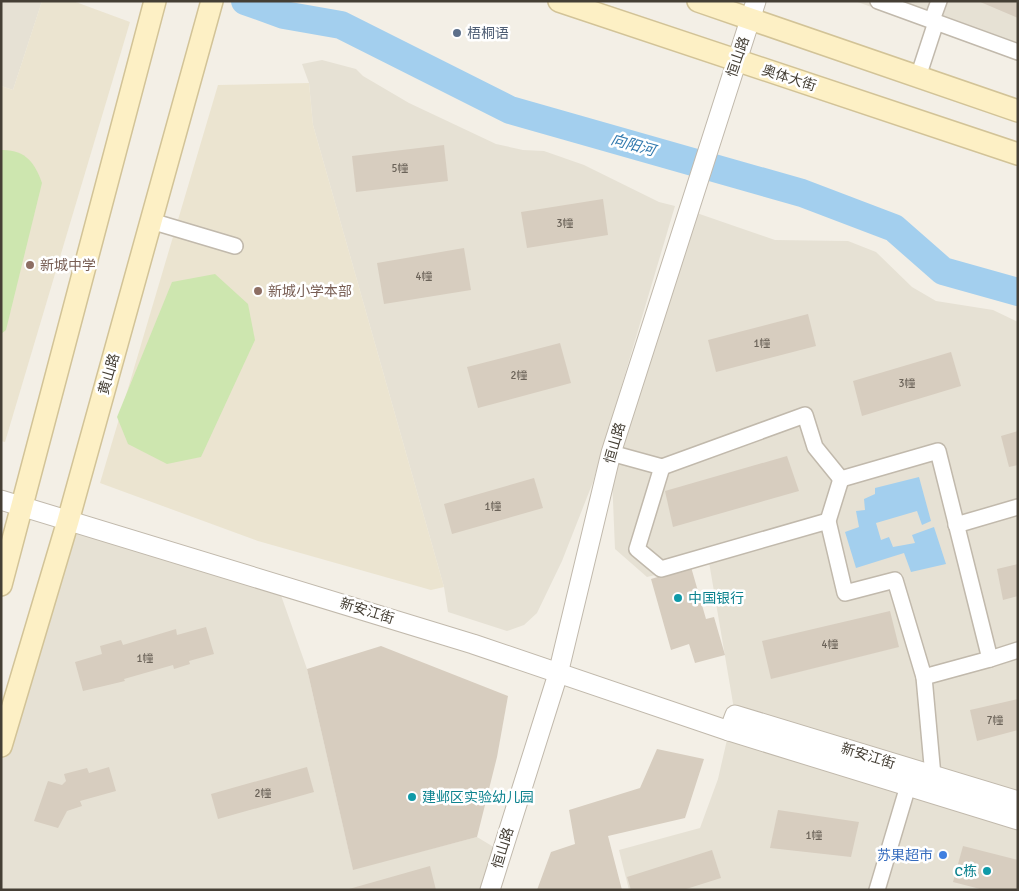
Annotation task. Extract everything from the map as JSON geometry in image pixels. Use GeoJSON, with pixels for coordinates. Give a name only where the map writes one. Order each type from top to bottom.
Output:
{"type":"FeatureCollection","features":[{"type":"Feature","properties":{"kind":"main road"},"geometry":{"type":"LineString","coordinates":[[1,584],[11,504],[154,1]]}},
{"type":"Feature","properties":{"kind":"main road","name":"黄山路"},"geometry":{"type":"LineString","coordinates":[[1,746],[68,521],[212,1]]}},
{"type":"Feature","properties":{"kind":"main road","name":"奥体大街"},"geometry":{"type":"LineString","coordinates":[[560,1],[1018,154]]}},
{"type":"Feature","properties":{"kind":"main road"},"geometry":{"type":"LineString","coordinates":[[698,1],[753,10],[918,77],[1018,111]]}},
{"type":"Feature","properties":{"kind":"street"},"geometry":{"type":"LineString","coordinates":[[878,1],[1018,52]]}},
{"type":"Feature","properties":{"kind":"street"},"geometry":{"type":"LineString","coordinates":[[918,77],[939,1]]}},
{"type":"Feature","properties":{"kind":"street","name":"恒山路"},"geometry":{"type":"LineString","coordinates":[[490,890],[558,674],[612,453],[753,10]]}},
{"type":"Feature","properties":{"kind":"street"},"geometry":{"type":"LineString","coordinates":[[151,221],[235,246]]}},
{"type":"Feature","properties":{"kind":"street"},"geometry":{"type":"LineString","coordinates":[[612,453],[662,467],[805,415],[815,447],[841,479]]}},
{"type":"Feature","properties":{"kind":"street"},"geometry":{"type":"LineString","coordinates":[[841,479],[938,451],[990,659]]}},
{"type":"Feature","properties":{"kind":"street"},"geometry":{"type":"LineString","coordinates":[[662,467],[637,549],[660,569],[828,521]]}},
{"type":"Feature","properties":{"kind":"street"},"geometry":{"type":"LineString","coordinates":[[841,479],[828,521],[844,593],[895,580],[924,677],[933,776]]}},
{"type":"Feature","properties":{"kind":"street","name":"新安江街"},"geometry":{"type":"LineString","coordinates":[[11,504],[473,644],[729,731],[1018,820]]}},
{"type":"Feature","properties":{"kind":"street"},"geometry":{"type":"LineString","coordinates":[[956,525],[1018,507]]}},
{"type":"Feature","properties":{"kind":"street"},"geometry":{"type":"LineString","coordinates":[[924,677],[1018,650]]}},
{"type":"Feature","properties":{"kind":"street","name":"新安江街"},"geometry":{"type":"LineString","coordinates":[[729,731],[735,715],[1018,801]]}},
{"type":"Feature","properties":{"kind":"street"},"geometry":{"type":"LineString","coordinates":[[878,890],[908,786]]}},
{"type":"Feature","properties":{"kind":"shaded area"},"geometry":{"type":"Polygon","coordinates":[[[1,1],[42,1],[13,90],[1,86],[1,1]]]}},
{"type":"Feature","properties":{"kind":"shaded area","name":"新城中学"},"geometry":{"type":"Polygon","coordinates":[[[42,1],[73,1],[130,22],[5,442],[1,441],[1,86],[13,90],[42,1]]]}},
{"type":"Feature","properties":{"kind":"shaded area"},"geometry":{"type":"Polygon","coordinates":[[[855,1],[1018,1],[1018,61],[855,1]]]}},
{"type":"Feature","properties":{"kind":"shaded area"},"geometry":{"type":"Polygon","coordinates":[[[322,60],[356,69],[363,76],[409,103],[496,144],[523,150],[544,151],[584,165],[659,202],[675,206],[593,482],[562,561],[537,613],[524,625],[507,631],[448,612],[444,587],[313,125],[309,83],[302,64],[322,60]]]}},
{"type":"Feature","properties":{"kind":"shaded area","name":"新城小学本部"},"geometry":{"type":"Polygon","coordinates":[[[309,83],[313,125],[444,587],[431,590],[258,541],[100,483],[218,85],[309,83]]]}},
{"type":"Feature","properties":{"kind":"shaded area"},"geometry":{"type":"Polygon","coordinates":[[[688,210],[775,240],[848,241],[876,252],[912,287],[936,301],[993,310],[1018,322],[1018,801],[735,715],[709,562],[647,577],[615,549],[611,453],[688,210]]]}},
{"type":"Feature","properties":{"kind":"shaded area"},"geometry":{"type":"Polygon","coordinates":[[[68,521],[277,584],[307,669],[353,869],[477,837],[502,852],[490,890],[1,890],[1,746],[68,521]]]}},
{"type":"Feature","properties":{"kind":"shaded area"},"geometry":{"type":"Polygon","coordinates":[[[729,731],[1018,820],[1018,890],[629,890],[619,850],[700,828],[718,779],[729,731]]]}},
{"type":"Feature","properties":{"kind":"green space"},"geometry":{"type":"Polygon","coordinates":[[[1,150],[17,152],[28,159],[36,169],[42,183],[6,330],[1,334],[1,150]]]}},
{"type":"Feature","properties":{"kind":"green space"},"geometry":{"type":"Polygon","coordinates":[[[215,274],[248,304],[255,340],[201,457],[167,464],[128,444],[117,417],[172,282],[215,274]]]}},
{"type":"Feature","properties":{"kind":"water"},"geometry":{"type":"Polygon","coordinates":[[[919,477],[931,521],[922,525],[917,511],[876,523],[881,540],[889,537],[893,547],[915,543],[912,535],[934,527],[946,564],[911,572],[904,553],[856,568],[845,532],[859,527],[856,511],[865,510],[864,499],[875,494],[875,488],[919,477]]]}},
{"type":"Feature","properties":{"kind":"building"},"geometry":{"type":"Polygon","coordinates":[[[978,1],[1018,1],[1018,18],[978,1]]]}},
{"type":"Feature","properties":{"kind":"building"},"geometry":{"type":"Polygon","coordinates":[[[444,145],[448,181],[356,192],[352,156],[444,145]]]}},
{"type":"Feature","properties":{"kind":"building"},"geometry":{"type":"Polygon","coordinates":[[[603,199],[608,235],[527,248],[521,212],[603,199]]]}},
{"type":"Feature","properties":{"kind":"building"},"geometry":{"type":"Polygon","coordinates":[[[464,248],[471,290],[384,304],[377,263],[464,248]]]}},
{"type":"Feature","properties":{"kind":"building"},"geometry":{"type":"Polygon","coordinates":[[[808,314],[816,346],[716,372],[708,340],[808,314]]]}},
{"type":"Feature","properties":{"kind":"building"},"geometry":{"type":"Polygon","coordinates":[[[560,343],[571,383],[478,408],[467,367],[560,343]]]}},
{"type":"Feature","properties":{"kind":"building"},"geometry":{"type":"Polygon","coordinates":[[[951,352],[961,386],[862,416],[853,381],[951,352]]]}},
{"type":"Feature","properties":{"kind":"building"},"geometry":{"type":"Polygon","coordinates":[[[1018,431],[1018,465],[1009,467],[1001,436],[1018,431]]]}},
{"type":"Feature","properties":{"kind":"building"},"geometry":{"type":"Polygon","coordinates":[[[787,456],[799,491],[673,527],[665,491],[787,456]]]}},
{"type":"Feature","properties":{"kind":"building"},"geometry":{"type":"Polygon","coordinates":[[[534,478],[543,508],[452,534],[444,504],[534,478]]]}},
{"type":"Feature","properties":{"kind":"building"},"geometry":{"type":"Polygon","coordinates":[[[1018,564],[1018,596],[1003,600],[997,569],[1018,564]]]}},
{"type":"Feature","properties":{"kind":"building","name":"中国银行"},"geometry":{"type":"Polygon","coordinates":[[[691,567],[706,619],[714,617],[725,655],[695,663],[689,644],[671,650],[651,579],[691,567]]]}},
{"type":"Feature","properties":{"kind":"building"},"geometry":{"type":"Polygon","coordinates":[[[890,611],[899,647],[771,679],[762,641],[890,611]]]}},
{"type":"Feature","properties":{"kind":"building"},"geometry":{"type":"Polygon","coordinates":[[[206,627],[214,654],[189,661],[190,664],[174,669],[173,665],[124,679],[125,681],[83,691],[75,662],[102,654],[100,646],[121,640],[123,645],[176,629],[177,635],[206,627]]]}},
{"type":"Feature","properties":{"kind":"building","name":"建邺区实验幼儿园"},"geometry":{"type":"Polygon","coordinates":[[[381,646],[508,696],[497,757],[477,837],[353,870],[307,669],[381,646]]]}},
{"type":"Feature","properties":{"kind":"building"},"geometry":{"type":"Polygon","coordinates":[[[1018,699],[1018,730],[977,741],[970,710],[1018,699]]]}},
{"type":"Feature","properties":{"kind":"building"},"geometry":{"type":"Polygon","coordinates":[[[657,749],[704,759],[685,818],[608,836],[622,890],[537,890],[551,852],[575,844],[569,810],[640,788],[657,749]]]}},
{"type":"Feature","properties":{"kind":"building"},"geometry":{"type":"Polygon","coordinates":[[[109,767],[116,791],[80,801],[82,806],[67,811],[58,828],[34,821],[48,781],[62,785],[66,781],[64,774],[87,768],[89,773],[109,767]]]}},
{"type":"Feature","properties":{"kind":"building"},"geometry":{"type":"Polygon","coordinates":[[[307,767],[314,792],[218,819],[211,794],[307,767]]]}},
{"type":"Feature","properties":{"kind":"building"},"geometry":{"type":"Polygon","coordinates":[[[778,810],[859,822],[851,857],[770,848],[778,810]]]}},
{"type":"Feature","properties":{"kind":"building","name":"C栋"},"geometry":{"type":"Polygon","coordinates":[[[963,846],[1018,860],[1018,890],[984,890],[953,882],[963,846]]]}},
{"type":"Feature","properties":{"kind":"building"},"geometry":{"type":"Polygon","coordinates":[[[712,850],[721,878],[683,890],[631,890],[627,877],[712,850]]]}},
{"type":"Feature","properties":{"kind":"building"},"geometry":{"type":"Polygon","coordinates":[[[430,866],[436,890],[349,890],[349,889],[430,866]]]}},
{"type":"Feature","properties":{"kind":"waterway","name":"向阳河"},"geometry":{"type":"LineString","coordinates":[[245,1],[284,15],[341,25],[510,110],[802,193],[894,228],[943,271],[1018,292]]}},
{"type":"Feature","properties":{"kind":"place","name":"梧桐语"},"geometry":{"type":"Point","coordinates":[457,33]}},
{"type":"Feature","properties":{"kind":"place","name":"新城中学"},"geometry":{"type":"Point","coordinates":[30,265]}},
{"type":"Feature","properties":{"kind":"place","name":"新城小学本部"},"geometry":{"type":"Point","coordinates":[258,291]}},
{"type":"Feature","properties":{"kind":"place","name":"中国银行"},"geometry":{"type":"Point","coordinates":[678,598]}},
{"type":"Feature","properties":{"kind":"place","name":"建邺区实验幼儿园"},"geometry":{"type":"Point","coordinates":[412,797]}},
{"type":"Feature","properties":{"kind":"place","name":"苏果超市"},"geometry":{"type":"Point","coordinates":[943,855]}},
{"type":"Feature","properties":{"kind":"place","name":"C栋"},"geometry":{"type":"Point","coordinates":[987,871]}}]}
